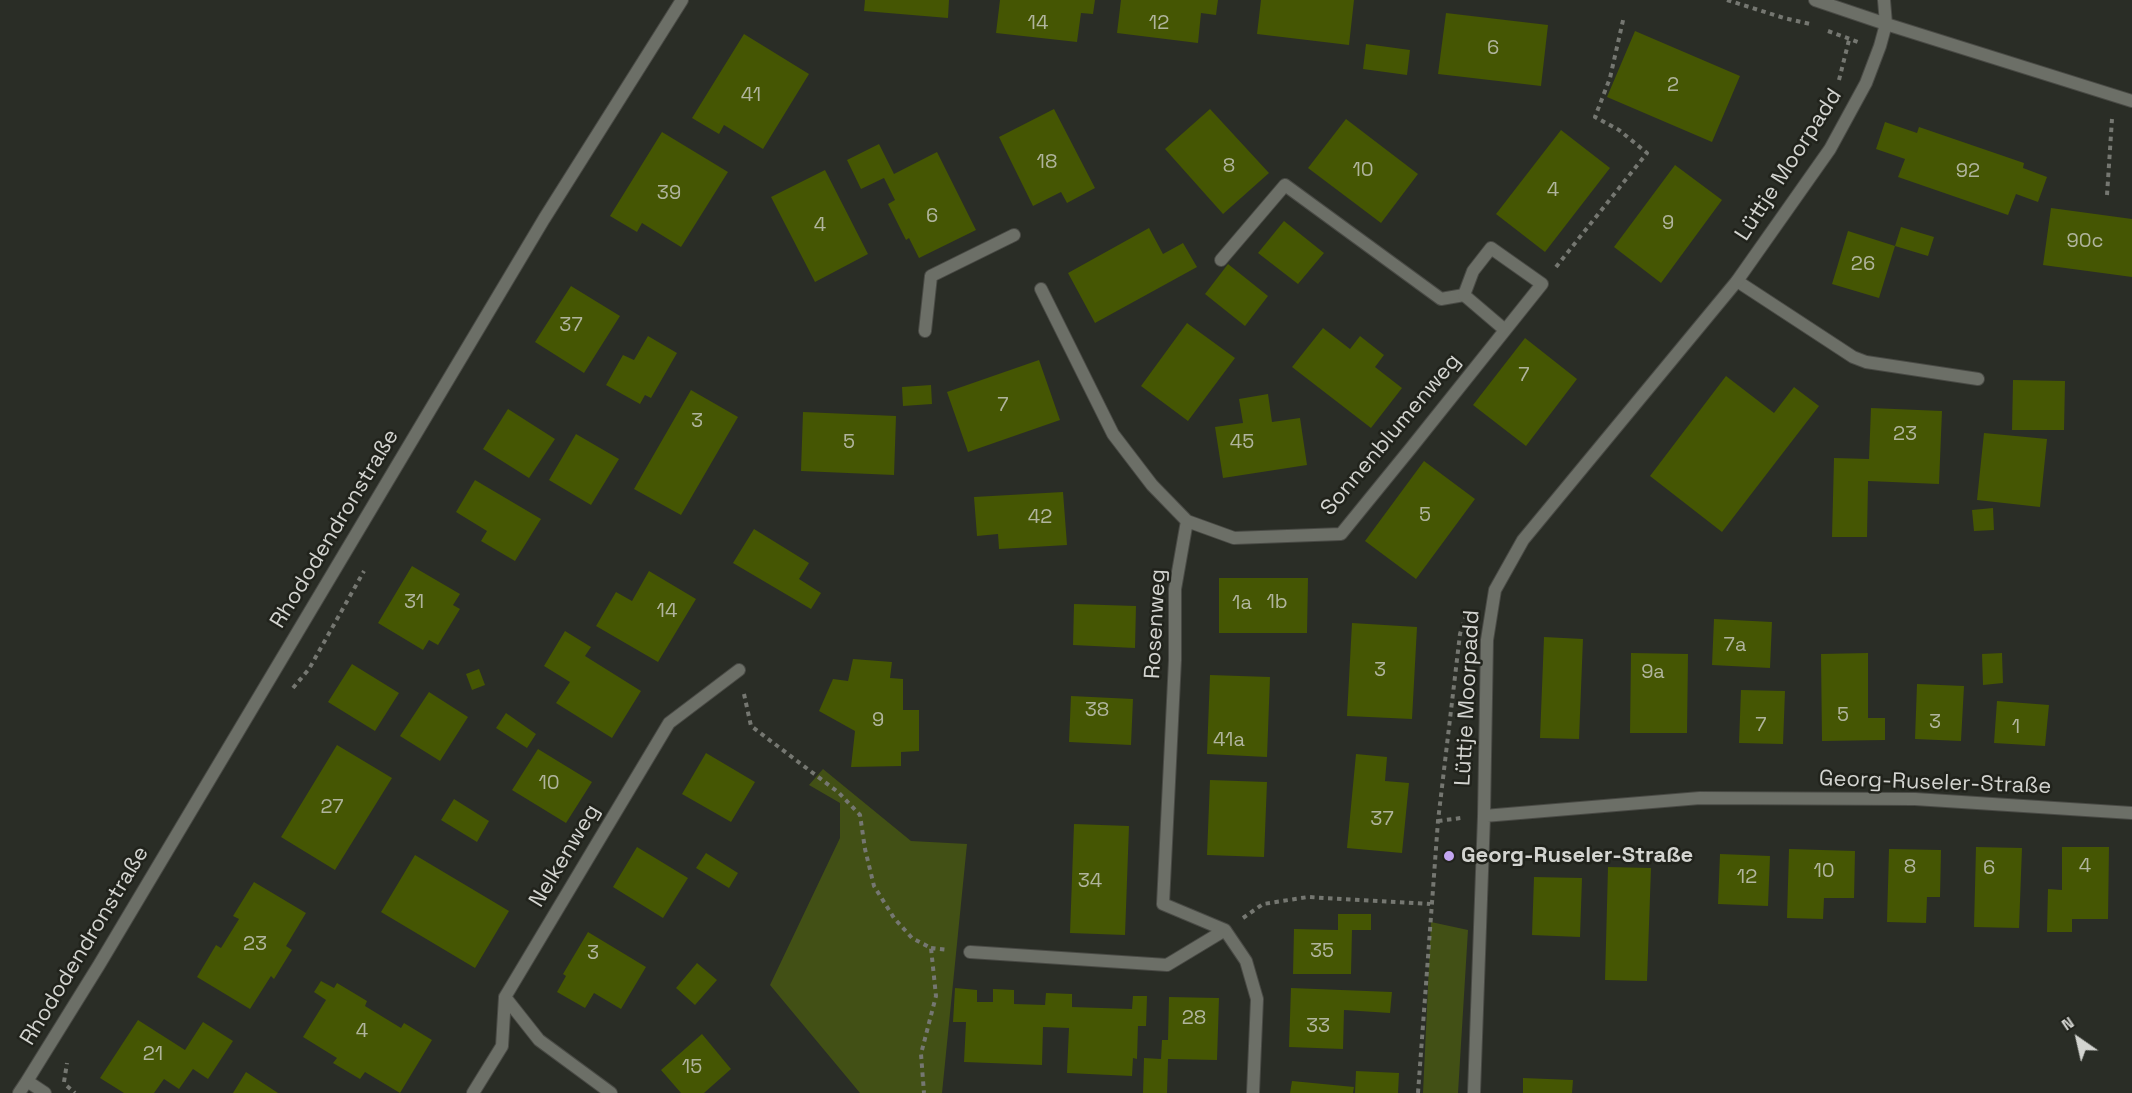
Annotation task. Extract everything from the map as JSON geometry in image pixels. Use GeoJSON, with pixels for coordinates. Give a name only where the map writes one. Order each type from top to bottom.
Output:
{"type":"FeatureCollection","features":[{"type":"Feature","properties":{"kind":"street","name":"Rhododendronstraße"},"geometry":{"type":"LineString","coordinates":[[20,1093],[99,965],[544,219],[682,0]]}},
{"type":"Feature","properties":{"kind":"street"},"geometry":{"type":"LineString","coordinates":[[1815,0],[2132,101]]}},
{"type":"Feature","properties":{"kind":"street","name":"Lüttje Moorpadd"},"geometry":{"type":"LineString","coordinates":[[1474,1093],[1485,816],[1487,640],[1495,590],[1523,540],[1737,281],[1830,149],[1866,83],[1880,46],[1886,24],[1884,0]]}},
{"type":"Feature","properties":{"kind":"street"},"geometry":{"type":"LineString","coordinates":[[1221,260],[1285,185],[1441,299],[1464,295]]}},
{"type":"Feature","properties":{"kind":"street"},"geometry":{"type":"LineString","coordinates":[[925,331],[931,276],[1014,235]]}},
{"type":"Feature","properties":{"kind":"street"},"geometry":{"type":"LineString","coordinates":[[1464,295],[1473,271],[1491,248],[1542,284]]}},
{"type":"Feature","properties":{"kind":"street"},"geometry":{"type":"LineString","coordinates":[[1737,281],[1853,357],[1866,362],[1978,379]]}},
{"type":"Feature","properties":{"kind":"street","name":"Sonnenblumenweg"},"geometry":{"type":"LineString","coordinates":[[1187,521],[1234,538],[1341,534],[1542,284]]}},
{"type":"Feature","properties":{"kind":"street"},"geometry":{"type":"LineString","coordinates":[[1041,289],[1113,434],[1152,485],[1187,521]]}},
{"type":"Feature","properties":{"kind":"street"},"geometry":{"type":"LineString","coordinates":[[1464,295],[1505,330]]}},
{"type":"Feature","properties":{"kind":"street","name":"Rosenweg"},"geometry":{"type":"LineString","coordinates":[[1187,521],[1175,589],[1175,660],[1163,904],[1225,930]]}},
{"type":"Feature","properties":{"kind":"street","name":"Nelkenweg"},"geometry":{"type":"LineString","coordinates":[[473,1093],[502,1046],[505,997],[669,723],[739,670]]}},
{"type":"Feature","properties":{"kind":"street","name":"Georg-Ruseler-Straße"},"geometry":{"type":"LineString","coordinates":[[1485,816],[1700,798],[1915,799],[2132,813]]}},
{"type":"Feature","properties":{"kind":"street"},"geometry":{"type":"LineString","coordinates":[[970,952],[1167,965],[1225,930],[1246,961],[1257,999],[1252,1093]]}},
{"type":"Feature","properties":{"kind":"street"},"geometry":{"type":"LineString","coordinates":[[505,997],[539,1040],[611,1093]]}},
{"type":"Feature","properties":{"kind":"street","name":"Rhododendronstraße"},"geometry":{"type":"LineString","coordinates":[[27,1081],[45,1093]]}},
{"type":"Feature","properties":{"kind":"path"},"geometry":{"type":"LineString","coordinates":[[1727,0],[1817,26]]}},
{"type":"Feature","properties":{"kind":"path"},"geometry":{"type":"LineString","coordinates":[[1542,284],[1647,153],[1619,130],[1595,117],[1610,78],[1624,15]]}},
{"type":"Feature","properties":{"kind":"path"},"geometry":{"type":"LineString","coordinates":[[1828,31],[1849,40],[1880,46]]}},
{"type":"Feature","properties":{"kind":"path"},"geometry":{"type":"LineString","coordinates":[[1835,88],[1840,78],[1849,40]]}},
{"type":"Feature","properties":{"kind":"path"},"geometry":{"type":"LineString","coordinates":[[2107,195],[2112,115]]}},
{"type":"Feature","properties":{"kind":"path"},"geometry":{"type":"LineString","coordinates":[[1418,1093],[1430,904],[1438,821],[1460,634],[1467,614]]}},
{"type":"Feature","properties":{"kind":"path"},"geometry":{"type":"LineString","coordinates":[[739,670],[751,726],[829,784],[860,815],[874,886],[894,918],[912,938],[931,948],[936,996],[921,1054],[924,1093]]}},
{"type":"Feature","properties":{"kind":"path"},"geometry":{"type":"LineString","coordinates":[[1225,930],[1263,904],[1308,897],[1430,904]]}},
{"type":"Feature","properties":{"kind":"green space"},"geometry":{"type":"Polygon","coordinates":[[[823,769],[911,841],[967,844],[942,1093],[860,1093],[770,985],[840,838],[840,803],[809,785],[823,769]]]}},
{"type":"Feature","properties":{"kind":"green space"},"geometry":{"type":"Polygon","coordinates":[[[1431,922],[1468,930],[1458,1093],[1423,1093],[1431,922]]]}},
{"type":"Feature","properties":{"kind":"building"},"geometry":{"type":"Polygon","coordinates":[[[865,0],[949,0],[948,18],[864,11],[865,0]]]}},
{"type":"Feature","properties":{"kind":"building"},"geometry":{"type":"Polygon","coordinates":[[[1000,0],[1095,0],[1093,14],[1081,13],[1077,42],[996,33],[1000,0]]]}},
{"type":"Feature","properties":{"kind":"building"},"geometry":{"type":"Polygon","coordinates":[[[1121,0],[1218,0],[1216,15],[1201,13],[1198,43],[1117,33],[1121,0]]]}},
{"type":"Feature","properties":{"kind":"building"},"geometry":{"type":"Polygon","coordinates":[[[1261,0],[1354,0],[1349,45],[1257,34],[1261,0]]]}},
{"type":"Feature","properties":{"kind":"building"},"geometry":{"type":"Polygon","coordinates":[[[1446,13],[1548,25],[1541,86],[1438,74],[1446,13]]]}},
{"type":"Feature","properties":{"kind":"building"},"geometry":{"type":"Polygon","coordinates":[[[1635,31],[1740,76],[1712,142],[1607,97],[1635,31]]]}},
{"type":"Feature","properties":{"kind":"building"},"geometry":{"type":"Polygon","coordinates":[[[744,34],[809,74],[763,149],[724,125],[719,134],[692,118],[744,34]]]}},
{"type":"Feature","properties":{"kind":"building"},"geometry":{"type":"Polygon","coordinates":[[[1366,44],[1410,50],[1407,75],[1363,69],[1366,44]]]}},
{"type":"Feature","properties":{"kind":"building"},"geometry":{"type":"Polygon","coordinates":[[[1054,109],[1095,188],[1067,203],[1061,192],[1033,206],[999,137],[1054,109]]]}},
{"type":"Feature","properties":{"kind":"building"},"geometry":{"type":"Polygon","coordinates":[[[1210,109],[1269,173],[1223,214],[1165,149],[1210,109]]]}},
{"type":"Feature","properties":{"kind":"building"},"geometry":{"type":"Polygon","coordinates":[[[1346,119],[1418,174],[1381,223],[1308,168],[1346,119]]]}},
{"type":"Feature","properties":{"kind":"building"},"geometry":{"type":"Polygon","coordinates":[[[1885,122],[1917,133],[1919,127],[2024,163],[2023,168],[2047,177],[2038,202],[2016,194],[2008,215],[1898,177],[1905,159],[1876,149],[1885,122]]]}},
{"type":"Feature","properties":{"kind":"building"},"geometry":{"type":"Polygon","coordinates":[[[1561,130],[1610,168],[1545,252],[1496,214],[1561,130]]]}},
{"type":"Feature","properties":{"kind":"building"},"geometry":{"type":"Polygon","coordinates":[[[662,132],[728,172],[681,247],[642,223],[637,232],[610,216],[662,132]]]}},
{"type":"Feature","properties":{"kind":"building"},"geometry":{"type":"Polygon","coordinates":[[[879,144],[894,174],[937,152],[976,230],[919,258],[909,238],[906,240],[888,204],[895,200],[884,178],[861,189],[847,160],[879,144]]]}},
{"type":"Feature","properties":{"kind":"building"},"geometry":{"type":"Polygon","coordinates":[[[1675,165],[1722,200],[1661,283],[1614,247],[1675,165]]]}},
{"type":"Feature","properties":{"kind":"building"},"geometry":{"type":"Polygon","coordinates":[[[825,170],[868,254],[815,282],[771,197],[825,170]]]}},
{"type":"Feature","properties":{"kind":"building"},"geometry":{"type":"Polygon","coordinates":[[[2051,208],[2132,219],[2132,277],[2043,265],[2051,208]]]}},
{"type":"Feature","properties":{"kind":"building"},"geometry":{"type":"Polygon","coordinates":[[[1284,221],[1324,253],[1298,284],[1258,253],[1284,221]]]}},
{"type":"Feature","properties":{"kind":"building"},"geometry":{"type":"Polygon","coordinates":[[[1901,227],[1934,237],[1928,256],[1895,246],[1901,227]]]}},
{"type":"Feature","properties":{"kind":"building"},"geometry":{"type":"Polygon","coordinates":[[[1149,228],[1163,254],[1183,243],[1197,267],[1095,323],[1068,273],[1149,228]]]}},
{"type":"Feature","properties":{"kind":"building"},"geometry":{"type":"Polygon","coordinates":[[[1848,231],[1895,246],[1879,298],[1832,284],[1848,231]]]}},
{"type":"Feature","properties":{"kind":"building"},"geometry":{"type":"Polygon","coordinates":[[[1228,264],[1268,296],[1245,326],[1205,294],[1228,264]]]}},
{"type":"Feature","properties":{"kind":"building"},"geometry":{"type":"Polygon","coordinates":[[[571,286],[620,316],[584,373],[535,342],[571,286]]]}},
{"type":"Feature","properties":{"kind":"building"},"geometry":{"type":"Polygon","coordinates":[[[1187,323],[1235,358],[1188,421],[1141,386],[1187,323]]]}},
{"type":"Feature","properties":{"kind":"building"},"geometry":{"type":"Polygon","coordinates":[[[1323,328],[1350,349],[1360,336],[1384,355],[1375,367],[1402,388],[1371,428],[1292,367],[1323,328]]]}},
{"type":"Feature","properties":{"kind":"building"},"geometry":{"type":"Polygon","coordinates":[[[648,336],[677,353],[651,398],[645,395],[640,404],[606,385],[623,355],[634,360],[648,336]]]}},
{"type":"Feature","properties":{"kind":"building"},"geometry":{"type":"Polygon","coordinates":[[[1525,338],[1577,379],[1526,446],[1473,405],[1525,338]]]}},
{"type":"Feature","properties":{"kind":"building"},"geometry":{"type":"Polygon","coordinates":[[[1039,360],[1060,420],[968,452],[947,392],[1039,360]]]}},
{"type":"Feature","properties":{"kind":"building"},"geometry":{"type":"Polygon","coordinates":[[[1726,376],[1774,413],[1794,387],[1819,406],[1722,532],[1650,476],[1726,376]]]}},
{"type":"Feature","properties":{"kind":"building"},"geometry":{"type":"Polygon","coordinates":[[[2013,380],[2065,381],[2064,430],[2012,430],[2013,380]]]}},
{"type":"Feature","properties":{"kind":"building"},"geometry":{"type":"Polygon","coordinates":[[[931,385],[932,404],[903,406],[902,387],[931,385]]]}},
{"type":"Feature","properties":{"kind":"building"},"geometry":{"type":"Polygon","coordinates":[[[691,390],[738,417],[681,515],[634,489],[691,390]]]}},
{"type":"Feature","properties":{"kind":"building"},"geometry":{"type":"Polygon","coordinates":[[[1268,394],[1272,422],[1300,418],[1307,465],[1223,478],[1215,427],[1243,423],[1239,399],[1268,394]]]}},
{"type":"Feature","properties":{"kind":"building"},"geometry":{"type":"Polygon","coordinates":[[[1871,408],[1942,411],[1939,484],[1868,481],[1867,537],[1832,537],[1834,458],[1869,459],[1871,408]]]}},
{"type":"Feature","properties":{"kind":"building"},"geometry":{"type":"Polygon","coordinates":[[[508,409],[555,439],[529,478],[483,449],[508,409]]]}},
{"type":"Feature","properties":{"kind":"building"},"geometry":{"type":"Polygon","coordinates":[[[803,412],[896,416],[894,475],[801,471],[803,412]]]}},
{"type":"Feature","properties":{"kind":"building"},"geometry":{"type":"Polygon","coordinates":[[[1984,433],[2047,439],[2040,507],[1977,500],[1984,433]]]}},
{"type":"Feature","properties":{"kind":"building"},"geometry":{"type":"Polygon","coordinates":[[[576,434],[619,459],[591,505],[549,480],[576,434]]]}},
{"type":"Feature","properties":{"kind":"building"},"geometry":{"type":"Polygon","coordinates":[[[1424,461],[1475,499],[1416,579],[1365,541],[1424,461]]]}},
{"type":"Feature","properties":{"kind":"building"},"geometry":{"type":"Polygon","coordinates":[[[475,480],[541,519],[515,561],[481,541],[487,531],[456,512],[475,480]]]}},
{"type":"Feature","properties":{"kind":"building"},"geometry":{"type":"Polygon","coordinates":[[[1063,492],[1067,545],[999,549],[998,534],[977,536],[974,497],[1063,492]]]}},
{"type":"Feature","properties":{"kind":"building"},"geometry":{"type":"Polygon","coordinates":[[[1993,508],[1994,530],[1974,531],[1972,510],[1993,508]]]}},
{"type":"Feature","properties":{"kind":"building"},"geometry":{"type":"Polygon","coordinates":[[[754,529],[809,563],[799,579],[821,593],[811,609],[733,563],[754,529]]]}},
{"type":"Feature","properties":{"kind":"building"},"geometry":{"type":"Polygon","coordinates":[[[412,566],[460,594],[453,605],[460,609],[438,645],[429,640],[423,650],[378,623],[412,566]]]}},
{"type":"Feature","properties":{"kind":"building"},"geometry":{"type":"Polygon","coordinates":[[[649,571],[696,599],[658,662],[596,626],[616,592],[632,601],[649,571]]]}},
{"type":"Feature","properties":{"kind":"building"},"geometry":{"type":"Polygon","coordinates":[[[1219,578],[1308,578],[1307,633],[1219,633],[1219,578]]]}},
{"type":"Feature","properties":{"kind":"building"},"geometry":{"type":"Polygon","coordinates":[[[1074,604],[1136,606],[1135,648],[1073,645],[1074,604]]]}},
{"type":"Feature","properties":{"kind":"building"},"geometry":{"type":"Polygon","coordinates":[[[1714,619],[1772,622],[1770,668],[1712,665],[1714,619]]]}},
{"type":"Feature","properties":{"kind":"building"},"geometry":{"type":"Polygon","coordinates":[[[1352,623],[1417,627],[1412,719],[1347,716],[1352,623]]]}},
{"type":"Feature","properties":{"kind":"building"},"geometry":{"type":"Polygon","coordinates":[[[565,631],[591,647],[585,656],[641,691],[612,738],[556,703],[570,682],[544,666],[565,631]]]}},
{"type":"Feature","properties":{"kind":"building"},"geometry":{"type":"Polygon","coordinates":[[[1544,637],[1583,639],[1579,739],[1540,738],[1544,637]]]}},
{"type":"Feature","properties":{"kind":"building"},"geometry":{"type":"Polygon","coordinates":[[[1631,653],[1688,654],[1687,733],[1630,733],[1631,653]]]}},
{"type":"Feature","properties":{"kind":"building"},"geometry":{"type":"Polygon","coordinates":[[[1868,653],[1868,718],[1885,718],[1885,740],[1822,741],[1821,654],[1868,653]]]}},
{"type":"Feature","properties":{"kind":"building"},"geometry":{"type":"Polygon","coordinates":[[[2002,653],[2003,683],[1983,685],[1982,654],[2002,653]]]}},
{"type":"Feature","properties":{"kind":"building"},"geometry":{"type":"Polygon","coordinates":[[[853,659],[892,662],[890,678],[903,679],[903,710],[919,710],[919,751],[901,752],[901,766],[851,767],[855,731],[819,711],[833,679],[848,681],[853,659]]]}},
{"type":"Feature","properties":{"kind":"building"},"geometry":{"type":"Polygon","coordinates":[[[352,664],[399,693],[375,731],[328,702],[352,664]]]}},
{"type":"Feature","properties":{"kind":"building"},"geometry":{"type":"Polygon","coordinates":[[[479,669],[485,685],[472,690],[466,674],[479,669]]]}},
{"type":"Feature","properties":{"kind":"building"},"geometry":{"type":"Polygon","coordinates":[[[1210,675],[1270,677],[1267,757],[1207,754],[1210,675]]]}},
{"type":"Feature","properties":{"kind":"building"},"geometry":{"type":"Polygon","coordinates":[[[1917,684],[1964,686],[1961,741],[1915,739],[1917,684]]]}},
{"type":"Feature","properties":{"kind":"building"},"geometry":{"type":"Polygon","coordinates":[[[1741,690],[1785,691],[1783,744],[1739,743],[1741,690]]]}},
{"type":"Feature","properties":{"kind":"building"},"geometry":{"type":"Polygon","coordinates":[[[429,692],[468,717],[440,761],[400,736],[429,692]]]}},
{"type":"Feature","properties":{"kind":"building"},"geometry":{"type":"Polygon","coordinates":[[[1071,696],[1133,699],[1131,745],[1069,742],[1071,696]]]}},
{"type":"Feature","properties":{"kind":"building"},"geometry":{"type":"Polygon","coordinates":[[[1997,701],[2049,705],[2045,746],[1994,743],[1997,701]]]}},
{"type":"Feature","properties":{"kind":"building"},"geometry":{"type":"Polygon","coordinates":[[[506,713],[536,734],[527,748],[496,728],[506,713]]]}},
{"type":"Feature","properties":{"kind":"building"},"geometry":{"type":"Polygon","coordinates":[[[337,745],[392,778],[335,870],[281,837],[337,745]]]}},
{"type":"Feature","properties":{"kind":"building"},"geometry":{"type":"Polygon","coordinates":[[[538,749],[592,782],[566,823],[512,790],[538,749]]]}},
{"type":"Feature","properties":{"kind":"building"},"geometry":{"type":"Polygon","coordinates":[[[706,753],[755,782],[731,822],[682,794],[706,753]]]}},
{"type":"Feature","properties":{"kind":"building"},"geometry":{"type":"Polygon","coordinates":[[[1356,754],[1387,757],[1385,781],[1409,783],[1402,853],[1347,848],[1356,754]]]}},
{"type":"Feature","properties":{"kind":"building"},"geometry":{"type":"Polygon","coordinates":[[[1210,780],[1267,782],[1264,857],[1207,855],[1210,780]]]}},
{"type":"Feature","properties":{"kind":"building"},"geometry":{"type":"Polygon","coordinates":[[[454,799],[489,821],[477,842],[441,820],[454,799]]]}},
{"type":"Feature","properties":{"kind":"building"},"geometry":{"type":"Polygon","coordinates":[[[1074,824],[1129,826],[1125,935],[1070,933],[1074,824]]]}},
{"type":"Feature","properties":{"kind":"building"},"geometry":{"type":"Polygon","coordinates":[[[637,847],[688,878],[663,918],[613,887],[637,847]]]}},
{"type":"Feature","properties":{"kind":"building"},"geometry":{"type":"Polygon","coordinates":[[[1976,847],[2022,848],[2019,928],[1974,927],[1976,847]]]}},
{"type":"Feature","properties":{"kind":"building"},"geometry":{"type":"Polygon","coordinates":[[[2062,847],[2109,847],[2108,919],[2072,919],[2072,932],[2047,932],[2048,889],[2062,890],[2062,847]]]}},
{"type":"Feature","properties":{"kind":"building"},"geometry":{"type":"Polygon","coordinates":[[[1789,849],[1855,851],[1854,898],[1824,898],[1823,919],[1787,918],[1789,849]]]}},
{"type":"Feature","properties":{"kind":"building"},"geometry":{"type":"Polygon","coordinates":[[[1889,849],[1941,850],[1940,897],[1927,897],[1926,923],[1887,922],[1889,849]]]}},
{"type":"Feature","properties":{"kind":"building"},"geometry":{"type":"Polygon","coordinates":[[[706,853],[738,873],[729,888],[696,868],[706,853]]]}},
{"type":"Feature","properties":{"kind":"building"},"geometry":{"type":"Polygon","coordinates":[[[1720,854],[1770,856],[1768,906],[1718,904],[1720,854]]]}},
{"type":"Feature","properties":{"kind":"building"},"geometry":{"type":"Polygon","coordinates":[[[415,855],[509,911],[475,968],[381,912],[415,855]]]}},
{"type":"Feature","properties":{"kind":"building"},"geometry":{"type":"Polygon","coordinates":[[[1608,867],[1651,868],[1647,981],[1605,980],[1608,867]]]}},
{"type":"Feature","properties":{"kind":"building"},"geometry":{"type":"Polygon","coordinates":[[[1534,877],[1582,878],[1580,937],[1532,935],[1534,877]]]}},
{"type":"Feature","properties":{"kind":"building"},"geometry":{"type":"Polygon","coordinates":[[[254,882],[306,913],[286,946],[292,950],[274,979],[271,976],[250,1009],[197,977],[216,945],[221,948],[239,919],[233,916],[254,882]]]}},
{"type":"Feature","properties":{"kind":"building"},"geometry":{"type":"Polygon","coordinates":[[[1338,914],[1371,914],[1371,930],[1352,930],[1351,974],[1293,974],[1294,929],[1338,930],[1338,914]]]}},
{"type":"Feature","properties":{"kind":"building"},"geometry":{"type":"Polygon","coordinates":[[[588,932],[646,967],[621,1009],[594,993],[585,1008],[557,992],[566,976],[563,974],[588,932]]]}},
{"type":"Feature","properties":{"kind":"building"},"geometry":{"type":"Polygon","coordinates":[[[697,963],[717,980],[695,1005],[676,988],[697,963]]]}},
{"type":"Feature","properties":{"kind":"building"},"geometry":{"type":"Polygon","coordinates":[[[321,981],[334,988],[337,983],[367,1001],[365,1006],[401,1028],[404,1023],[432,1040],[400,1093],[365,1072],[360,1079],[333,1063],[337,1058],[303,1037],[326,1000],[314,992],[321,981]]]}},
{"type":"Feature","properties":{"kind":"building"},"geometry":{"type":"Polygon","coordinates":[[[955,988],[977,990],[977,1002],[993,1002],[993,989],[1014,990],[1014,1004],[1045,1005],[1046,993],[1072,994],[1072,1007],[1132,1009],[1133,996],[1147,996],[1146,1026],[1138,1026],[1137,1059],[1133,1058],[1132,1076],[1067,1073],[1069,1028],[1043,1027],[1042,1065],[964,1062],[966,1022],[953,1022],[955,988]]]}},
{"type":"Feature","properties":{"kind":"building"},"geometry":{"type":"Polygon","coordinates":[[[1291,988],[1392,992],[1390,1013],[1344,1010],[1343,1049],[1289,1047],[1291,988]]]}},
{"type":"Feature","properties":{"kind":"building"},"geometry":{"type":"Polygon","coordinates":[[[1169,997],[1219,998],[1217,1060],[1168,1059],[1167,1093],[1143,1093],[1144,1058],[1161,1059],[1162,1040],[1168,1040],[1169,997]]]}},
{"type":"Feature","properties":{"kind":"building"},"geometry":{"type":"Polygon","coordinates":[[[138,1020],[185,1050],[203,1022],[233,1041],[208,1079],[193,1069],[179,1089],[164,1079],[154,1093],[124,1093],[100,1078],[138,1020]]]}},
{"type":"Feature","properties":{"kind":"building"},"geometry":{"type":"Polygon","coordinates":[[[702,1034],[731,1069],[704,1093],[681,1093],[661,1070],[702,1034]]]}},
{"type":"Feature","properties":{"kind":"building"},"geometry":{"type":"Polygon","coordinates":[[[1356,1071],[1399,1073],[1398,1093],[1355,1093],[1356,1071]]]}},
{"type":"Feature","properties":{"kind":"building"},"geometry":{"type":"Polygon","coordinates":[[[246,1072],[278,1093],[233,1093],[246,1072]]]}},
{"type":"Feature","properties":{"kind":"building"},"geometry":{"type":"Polygon","coordinates":[[[1523,1078],[1573,1080],[1572,1093],[1523,1093],[1523,1078]]]}},
{"type":"Feature","properties":{"kind":"building"},"geometry":{"type":"Polygon","coordinates":[[[1292,1081],[1354,1087],[1353,1093],[1290,1093],[1292,1081]]]}},
{"type":"Feature","properties":{"kind":"place","name":"Georg-Ruseler-Straße"},"geometry":{"type":"Point","coordinates":[1449,856]}}]}
